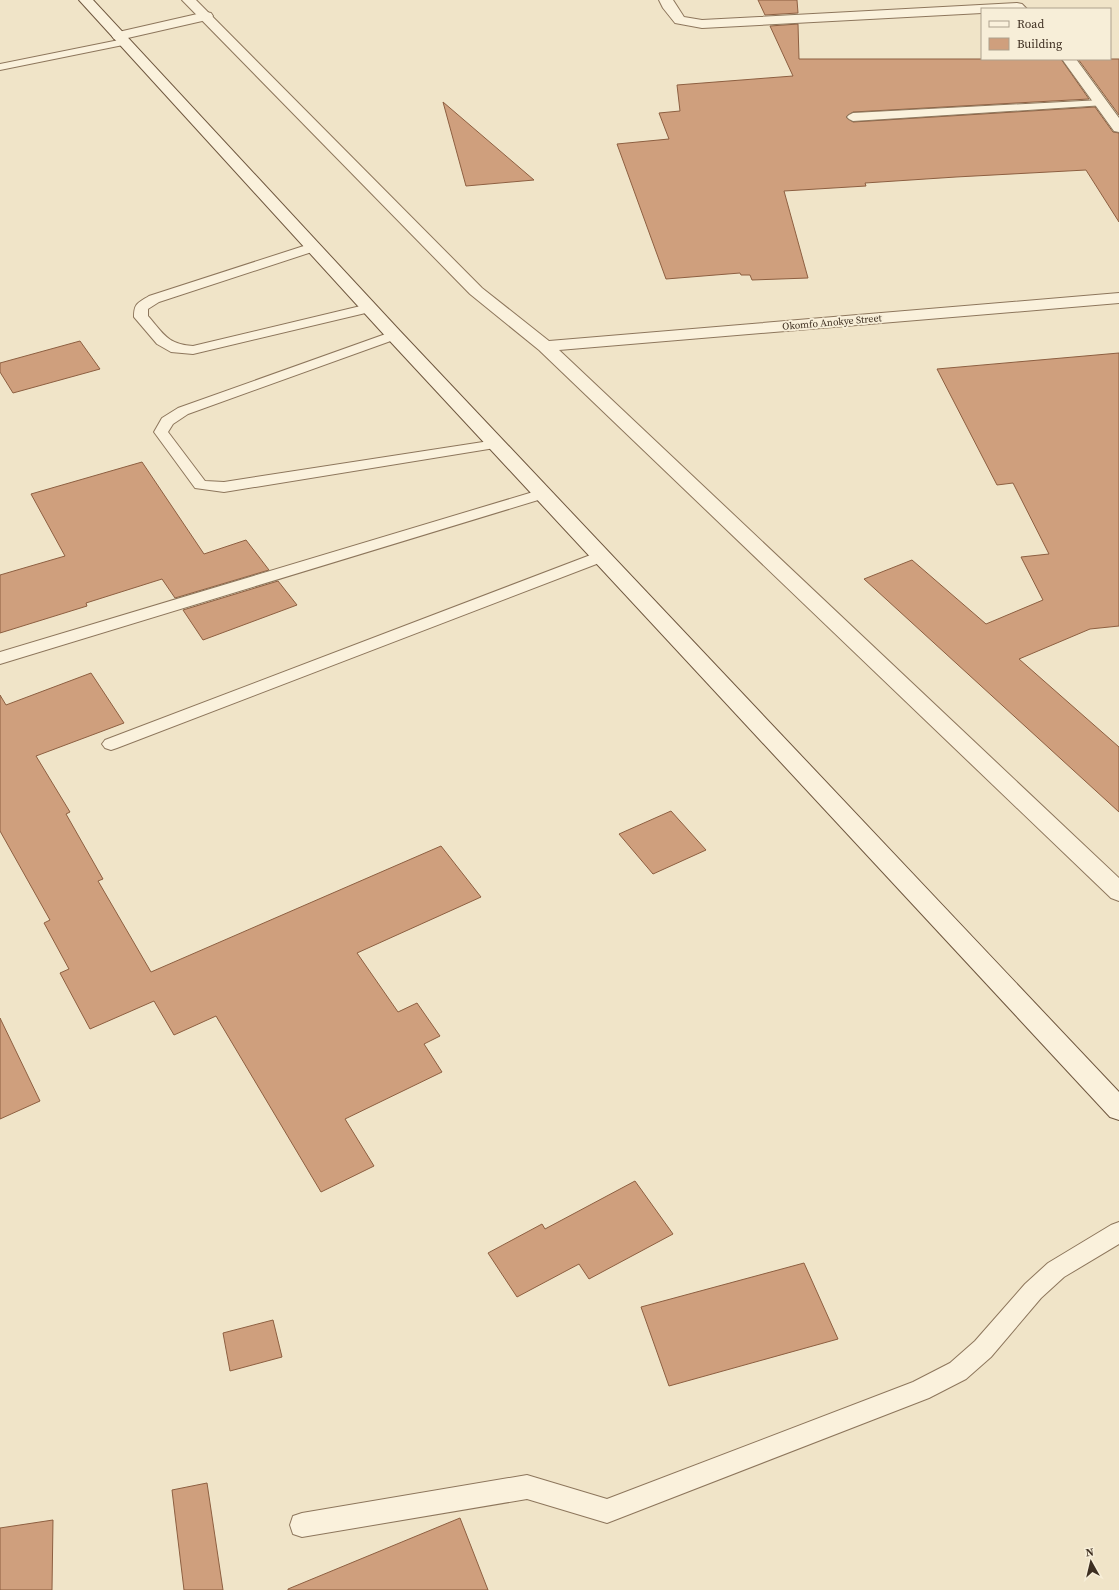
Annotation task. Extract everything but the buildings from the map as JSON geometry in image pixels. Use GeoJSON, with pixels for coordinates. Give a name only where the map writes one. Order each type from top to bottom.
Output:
{"type":"FeatureCollection","features":[{"type":"Feature","properties":{"kind":"street"},"geometry":{"type":"LineString","coordinates":[[86,0],[394,335],[1119,1109]]}},
{"type":"Feature","properties":{"kind":"street"},"geometry":{"type":"LineString","coordinates":[[189,0],[476,291],[545,346],[1119,892]]}},
{"type":"Feature","properties":{"kind":"street"},"geometry":{"type":"LineString","coordinates":[[666,0],[668,5],[680,20],[702,24],[981,9]]}},
{"type":"Feature","properties":{"kind":"street"},"geometry":{"type":"LineString","coordinates":[[990,8],[1016,5]]}},
{"type":"Feature","properties":{"kind":"street"},"geometry":{"type":"LineString","coordinates":[[122,39],[206,16]]}},
{"type":"Feature","properties":{"kind":"street"},"geometry":{"type":"LineString","coordinates":[[1070,60],[1108,107],[1119,128]]}},
{"type":"Feature","properties":{"kind":"street","name":"Okomfo Anokye Street"},"geometry":{"type":"LineString","coordinates":[[545,346],[1119,298]]}},
{"type":"Feature","properties":{"kind":"lane"},"geometry":{"type":"LineString","coordinates":[[0,67],[122,39]]}},
{"type":"Feature","properties":{"kind":"lane"},"geometry":{"type":"LineString","coordinates":[[853,117],[1108,107]]}},
{"type":"Feature","properties":{"kind":"lane"},"geometry":{"type":"LineString","coordinates":[[313,247],[154,299],[141,307],[140,317],[162,341],[176,349],[193,350],[369,308]]}},
{"type":"Feature","properties":{"kind":"lane"},"geometry":{"type":"LineString","coordinates":[[394,335],[183,411],[166,421],[161,432],[200,485],[224,486],[258,483],[496,444]]}},
{"type":"Feature","properties":{"kind":"lane"},"geometry":{"type":"LineString","coordinates":[[0,658],[543,494]]}},
{"type":"Feature","properties":{"kind":"lane"},"geometry":{"type":"LineString","coordinates":[[111,744],[601,556]]}},
{"type":"Feature","properties":{"kind":"lane"},"geometry":{"type":"LineString","coordinates":[[302,1525],[527,1487],[607,1511],[921,1390],[958,1371],[983,1349],[1033,1291],[1056,1270],[1119,1232]]}}]}
